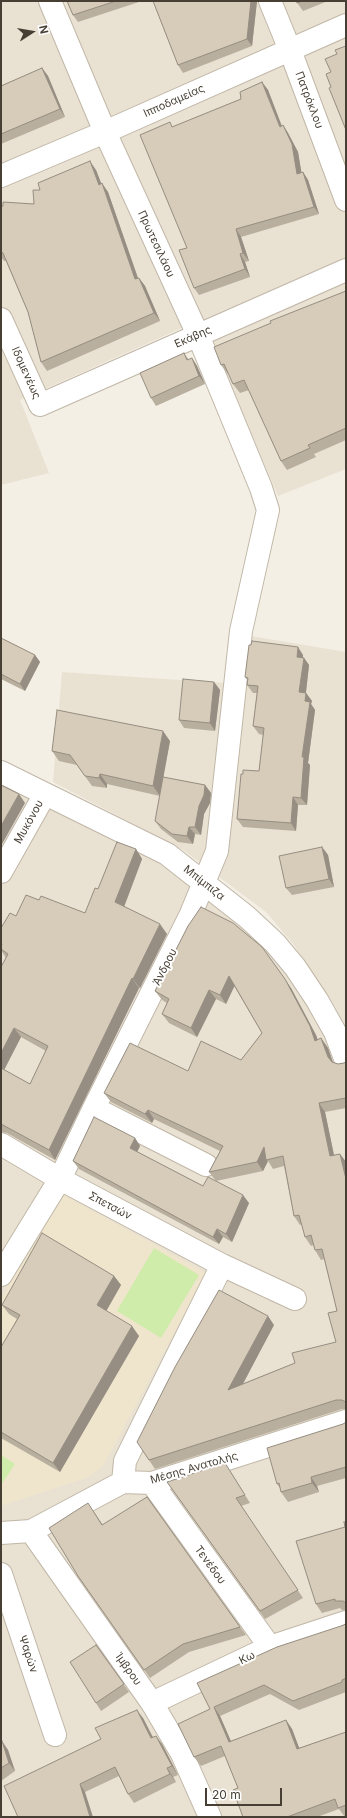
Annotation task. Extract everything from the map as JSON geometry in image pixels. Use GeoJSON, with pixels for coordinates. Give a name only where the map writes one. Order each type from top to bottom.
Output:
{"type":"FeatureCollection","features":[{"type":"Feature","properties":{"kind":"street","name":"Πρωτεσιλάου"},"geometry":{"type":"LineString","coordinates":[[50,1],[105,132],[198,335],[261,488],[268,510],[242,631]]}},
{"type":"Feature","properties":{"kind":"street","name":"Πατρόκλου"},"geometry":{"type":"LineString","coordinates":[[270,1],[290,50],[346,200]]}},
{"type":"Feature","properties":{"kind":"street","name":"Ιπποδαμείας"},"geometry":{"type":"LineString","coordinates":[[1,176],[105,132],[346,25]]}},
{"type":"Feature","properties":{"kind":"street","name":"Εκάβης"},"geometry":{"type":"LineString","coordinates":[[40,405],[346,270]]}},
{"type":"Feature","properties":{"kind":"street","name":"Ιδομενέως"},"geometry":{"type":"LineString","coordinates":[[1,319],[40,405]]}},
{"type":"Feature","properties":{"kind":"street","name":"Άνδρου"},"geometry":{"type":"LineString","coordinates":[[1,1275],[60,1180],[205,884],[217,851],[242,631]]}},
{"type":"Feature","properties":{"kind":"street","name":"Μπίμπιζα"},"geometry":{"type":"LineString","coordinates":[[1,772],[167,854],[247,917],[275,943],[295,967],[317,1000],[340,1029],[346,1061]]}},
{"type":"Feature","properties":{"kind":"street","name":"Μυκόνου"},"geometry":{"type":"LineString","coordinates":[[1,872],[45,794]]}},
{"type":"Feature","properties":{"kind":"street"},"geometry":{"type":"LineString","coordinates":[[94,1108],[206,1165]]}},
{"type":"Feature","properties":{"kind":"street","name":"Σπετσών"},"geometry":{"type":"LineString","coordinates":[[1,1144],[60,1180],[222,1265],[295,1299]]}},
{"type":"Feature","properties":{"kind":"street"},"geometry":{"type":"LineString","coordinates":[[1,1532],[31,1531],[123,1482],[125,1462],[222,1265]]}},
{"type":"Feature","properties":{"kind":"street","name":"Μέσης Ανατολής"},"geometry":{"type":"LineString","coordinates":[[123,1482],[152,1483],[346,1421]]}},
{"type":"Feature","properties":{"kind":"street","name":"Τενέδου"},"geometry":{"type":"LineString","coordinates":[[152,1483],[270,1648]]}},
{"type":"Feature","properties":{"kind":"street","name":"Ίμβρου"},"geometry":{"type":"LineString","coordinates":[[31,1531],[152,1703],[182,1754],[210,1817]]}},
{"type":"Feature","properties":{"kind":"street","name":"Ψαρών"},"geometry":{"type":"LineString","coordinates":[[1,1574],[55,1735]]}},
{"type":"Feature","properties":{"kind":"street","name":"Κω"},"geometry":{"type":"LineString","coordinates":[[152,1703],[270,1648],[346,1622]]}},
{"type":"Feature","properties":{"kind":"shaded area"},"geometry":{"type":"Polygon","coordinates":[[[1,1],[346,1],[346,469],[278,496],[202,319],[20,400],[49,473],[1,485],[1,1]]]}},
{"type":"Feature","properties":{"kind":"shaded area"},"geometry":{"type":"Polygon","coordinates":[[[245,635],[346,652],[346,1033],[336,1008],[294,945],[266,912],[183,850],[53,782],[62,672],[239,684],[245,635]]]}},
{"type":"Feature","properties":{"kind":"shaded area"},"geometry":{"type":"Polygon","coordinates":[[[1,780],[148,855],[241,922],[277,960],[303,992],[328,1036],[346,1086],[346,1817],[1,1817],[1,780]]]}},
{"type":"Feature","properties":{"kind":"shaded area"},"geometry":{"type":"Polygon","coordinates":[[[62,1194],[206,1273],[104,1465],[89,1477],[1,1506],[1,1299],[62,1194]]]}},
{"type":"Feature","properties":{"kind":"green space"},"geometry":{"type":"Polygon","coordinates":[[[154,1248],[199,1275],[161,1338],[117,1311],[154,1248]]]}},
{"type":"Feature","properties":{"kind":"green space"},"geometry":{"type":"Polygon","coordinates":[[[1,1455],[15,1464],[1,1485],[1,1455]]]}},
{"type":"Feature","properties":{"kind":"building"},"geometry":{"type":"Polygon","coordinates":[[[67,1],[116,1],[73,15],[67,1]]]}},
{"type":"Feature","properties":{"kind":"building"},"geometry":{"type":"Polygon","coordinates":[[[153,1],[251,1],[247,39],[178,65],[153,1]]]}},
{"type":"Feature","properties":{"kind":"building"},"geometry":{"type":"Polygon","coordinates":[[[346,46],[346,130],[329,88],[331,87],[326,74],[331,72],[325,59],[337,54],[335,50],[346,46]]]}},
{"type":"Feature","properties":{"kind":"building"},"geometry":{"type":"Polygon","coordinates":[[[42,68],[60,109],[1,134],[1,86],[42,68]]]}},
{"type":"Feature","properties":{"kind":"building"},"geometry":{"type":"Polygon","coordinates":[[[262,82],[280,127],[283,125],[292,144],[297,174],[303,172],[314,207],[236,229],[243,253],[240,254],[245,269],[194,288],[179,250],[187,248],[140,135],[170,122],[172,127],[241,99],[240,92],[262,82]]]}},
{"type":"Feature","properties":{"kind":"building"},"geometry":{"type":"Polygon","coordinates":[[[90,161],[99,185],[102,183],[135,279],[139,278],[154,313],[41,362],[28,312],[3,253],[1,252],[1,206],[3,206],[3,202],[34,204],[33,190],[40,190],[38,183],[90,161]]]}},
{"type":"Feature","properties":{"kind":"building"},"geometry":{"type":"Polygon","coordinates":[[[346,291],[346,428],[308,445],[310,448],[281,461],[244,380],[233,384],[224,364],[221,365],[214,347],[271,323],[270,321],[346,291]]]}},
{"type":"Feature","properties":{"kind":"building"},"geometry":{"type":"Polygon","coordinates":[[[184,353],[187,360],[192,358],[199,376],[151,398],[140,373],[184,353]]]}},
{"type":"Feature","properties":{"kind":"building"},"geometry":{"type":"Polygon","coordinates":[[[1,638],[35,655],[20,684],[1,674],[1,638]]]}},
{"type":"Feature","properties":{"kind":"building"},"geometry":{"type":"Polygon","coordinates":[[[252,641],[298,647],[297,657],[304,658],[299,692],[306,693],[305,701],[310,702],[302,757],[304,757],[301,798],[293,797],[291,823],[237,819],[241,774],[243,774],[243,770],[259,771],[264,728],[253,726],[258,686],[247,685],[248,678],[245,677],[249,645],[251,645],[252,641]]]}},
{"type":"Feature","properties":{"kind":"building"},"geometry":{"type":"Polygon","coordinates":[[[183,679],[214,682],[210,723],[179,720],[183,679]]]}},
{"type":"Feature","properties":{"kind":"building"},"geometry":{"type":"Polygon","coordinates":[[[57,710],[163,731],[153,786],[100,774],[99,778],[85,776],[70,755],[52,751],[57,710]]]}},
{"type":"Feature","properties":{"kind":"building"},"geometry":{"type":"Polygon","coordinates":[[[163,777],[205,785],[204,795],[199,806],[195,827],[189,827],[187,836],[172,834],[155,821],[163,777]]]}},
{"type":"Feature","properties":{"kind":"building"},"geometry":{"type":"Polygon","coordinates":[[[1,785],[19,794],[1,826],[1,785]]]}},
{"type":"Feature","properties":{"kind":"building"},"geometry":{"type":"Polygon","coordinates":[[[117,842],[136,849],[115,902],[160,924],[133,979],[132,978],[49,1150],[1,1124],[1,1068],[30,1084],[48,1046],[14,1028],[1,1053],[1,967],[8,954],[1,949],[1,928],[10,913],[16,916],[26,895],[39,900],[41,896],[85,913],[95,888],[98,889],[117,842]]]}},
{"type":"Feature","properties":{"kind":"building"},"geometry":{"type":"Polygon","coordinates":[[[322,847],[329,879],[286,888],[279,856],[322,847]]]}},
{"type":"Feature","properties":{"kind":"building"},"geometry":{"type":"Polygon","coordinates":[[[201,907],[233,923],[262,947],[285,979],[310,1026],[315,1041],[321,1038],[328,1057],[332,1062],[338,1064],[346,1062],[346,1098],[319,1103],[330,1156],[340,1154],[346,1179],[346,1402],[336,1400],[149,1460],[137,1442],[175,1367],[219,1290],[268,1316],[228,1390],[295,1363],[292,1353],[336,1342],[328,1313],[337,1311],[322,1249],[315,1250],[311,1235],[305,1237],[299,1215],[294,1216],[283,1156],[266,1160],[264,1147],[257,1162],[209,1172],[223,1146],[148,1110],[145,1114],[104,1093],[130,1043],[188,1071],[201,1041],[241,1060],[262,1033],[229,976],[220,995],[209,990],[191,1028],[162,1014],[169,999],[155,991],[188,926],[201,907]]]}},
{"type":"Feature","properties":{"kind":"building"},"geometry":{"type":"Polygon","coordinates":[[[94,1117],[135,1138],[130,1148],[203,1186],[208,1177],[243,1195],[226,1234],[217,1229],[213,1237],[73,1161],[94,1117]]]}},
{"type":"Feature","properties":{"kind":"building"},"geometry":{"type":"Polygon","coordinates":[[[42,1233],[114,1276],[97,1305],[132,1326],[53,1463],[1,1432],[1,1347],[20,1315],[2,1305],[42,1233]]]}},
{"type":"Feature","properties":{"kind":"building"},"geometry":{"type":"Polygon","coordinates":[[[346,1422],[346,1467],[311,1477],[312,1483],[281,1492],[279,1483],[277,1484],[267,1448],[346,1422]]]}},
{"type":"Feature","properties":{"kind":"building"},"geometry":{"type":"Polygon","coordinates":[[[225,1463],[245,1495],[236,1498],[298,1590],[260,1611],[167,1482],[225,1463]]]}},
{"type":"Feature","properties":{"kind":"building"},"geometry":{"type":"Polygon","coordinates":[[[147,1497],[240,1627],[183,1644],[144,1670],[78,1576],[49,1528],[88,1503],[102,1525],[147,1497]]]}},
{"type":"Feature","properties":{"kind":"building"},"geometry":{"type":"Polygon","coordinates":[[[344,1522],[346,1522],[346,1603],[343,1601],[335,1601],[335,1599],[316,1604],[296,1541],[345,1527],[344,1522]]]}},
{"type":"Feature","properties":{"kind":"building"},"geometry":{"type":"Polygon","coordinates":[[[346,1623],[346,1678],[342,1680],[342,1682],[293,1701],[264,1685],[214,1707],[229,1742],[286,1720],[297,1749],[346,1732],[346,1805],[338,1808],[335,1799],[287,1817],[243,1817],[233,1790],[238,1788],[221,1746],[194,1757],[178,1724],[210,1709],[197,1683],[277,1647],[344,1625],[346,1623]]]}},
{"type":"Feature","properties":{"kind":"building"},"geometry":{"type":"Polygon","coordinates":[[[96,1645],[124,1684],[96,1703],[70,1662],[96,1645]]]}},
{"type":"Feature","properties":{"kind":"building"},"geometry":{"type":"Polygon","coordinates":[[[137,1710],[151,1738],[156,1736],[172,1766],[167,1768],[170,1774],[128,1794],[115,1767],[80,1784],[90,1817],[18,1817],[4,1786],[101,1739],[95,1728],[137,1710]]]}},
{"type":"Feature","properties":{"kind":"building"},"geometry":{"type":"Polygon","coordinates":[[[2,1741],[9,1763],[1,1768],[1,1742],[2,1741]]]}}]}
